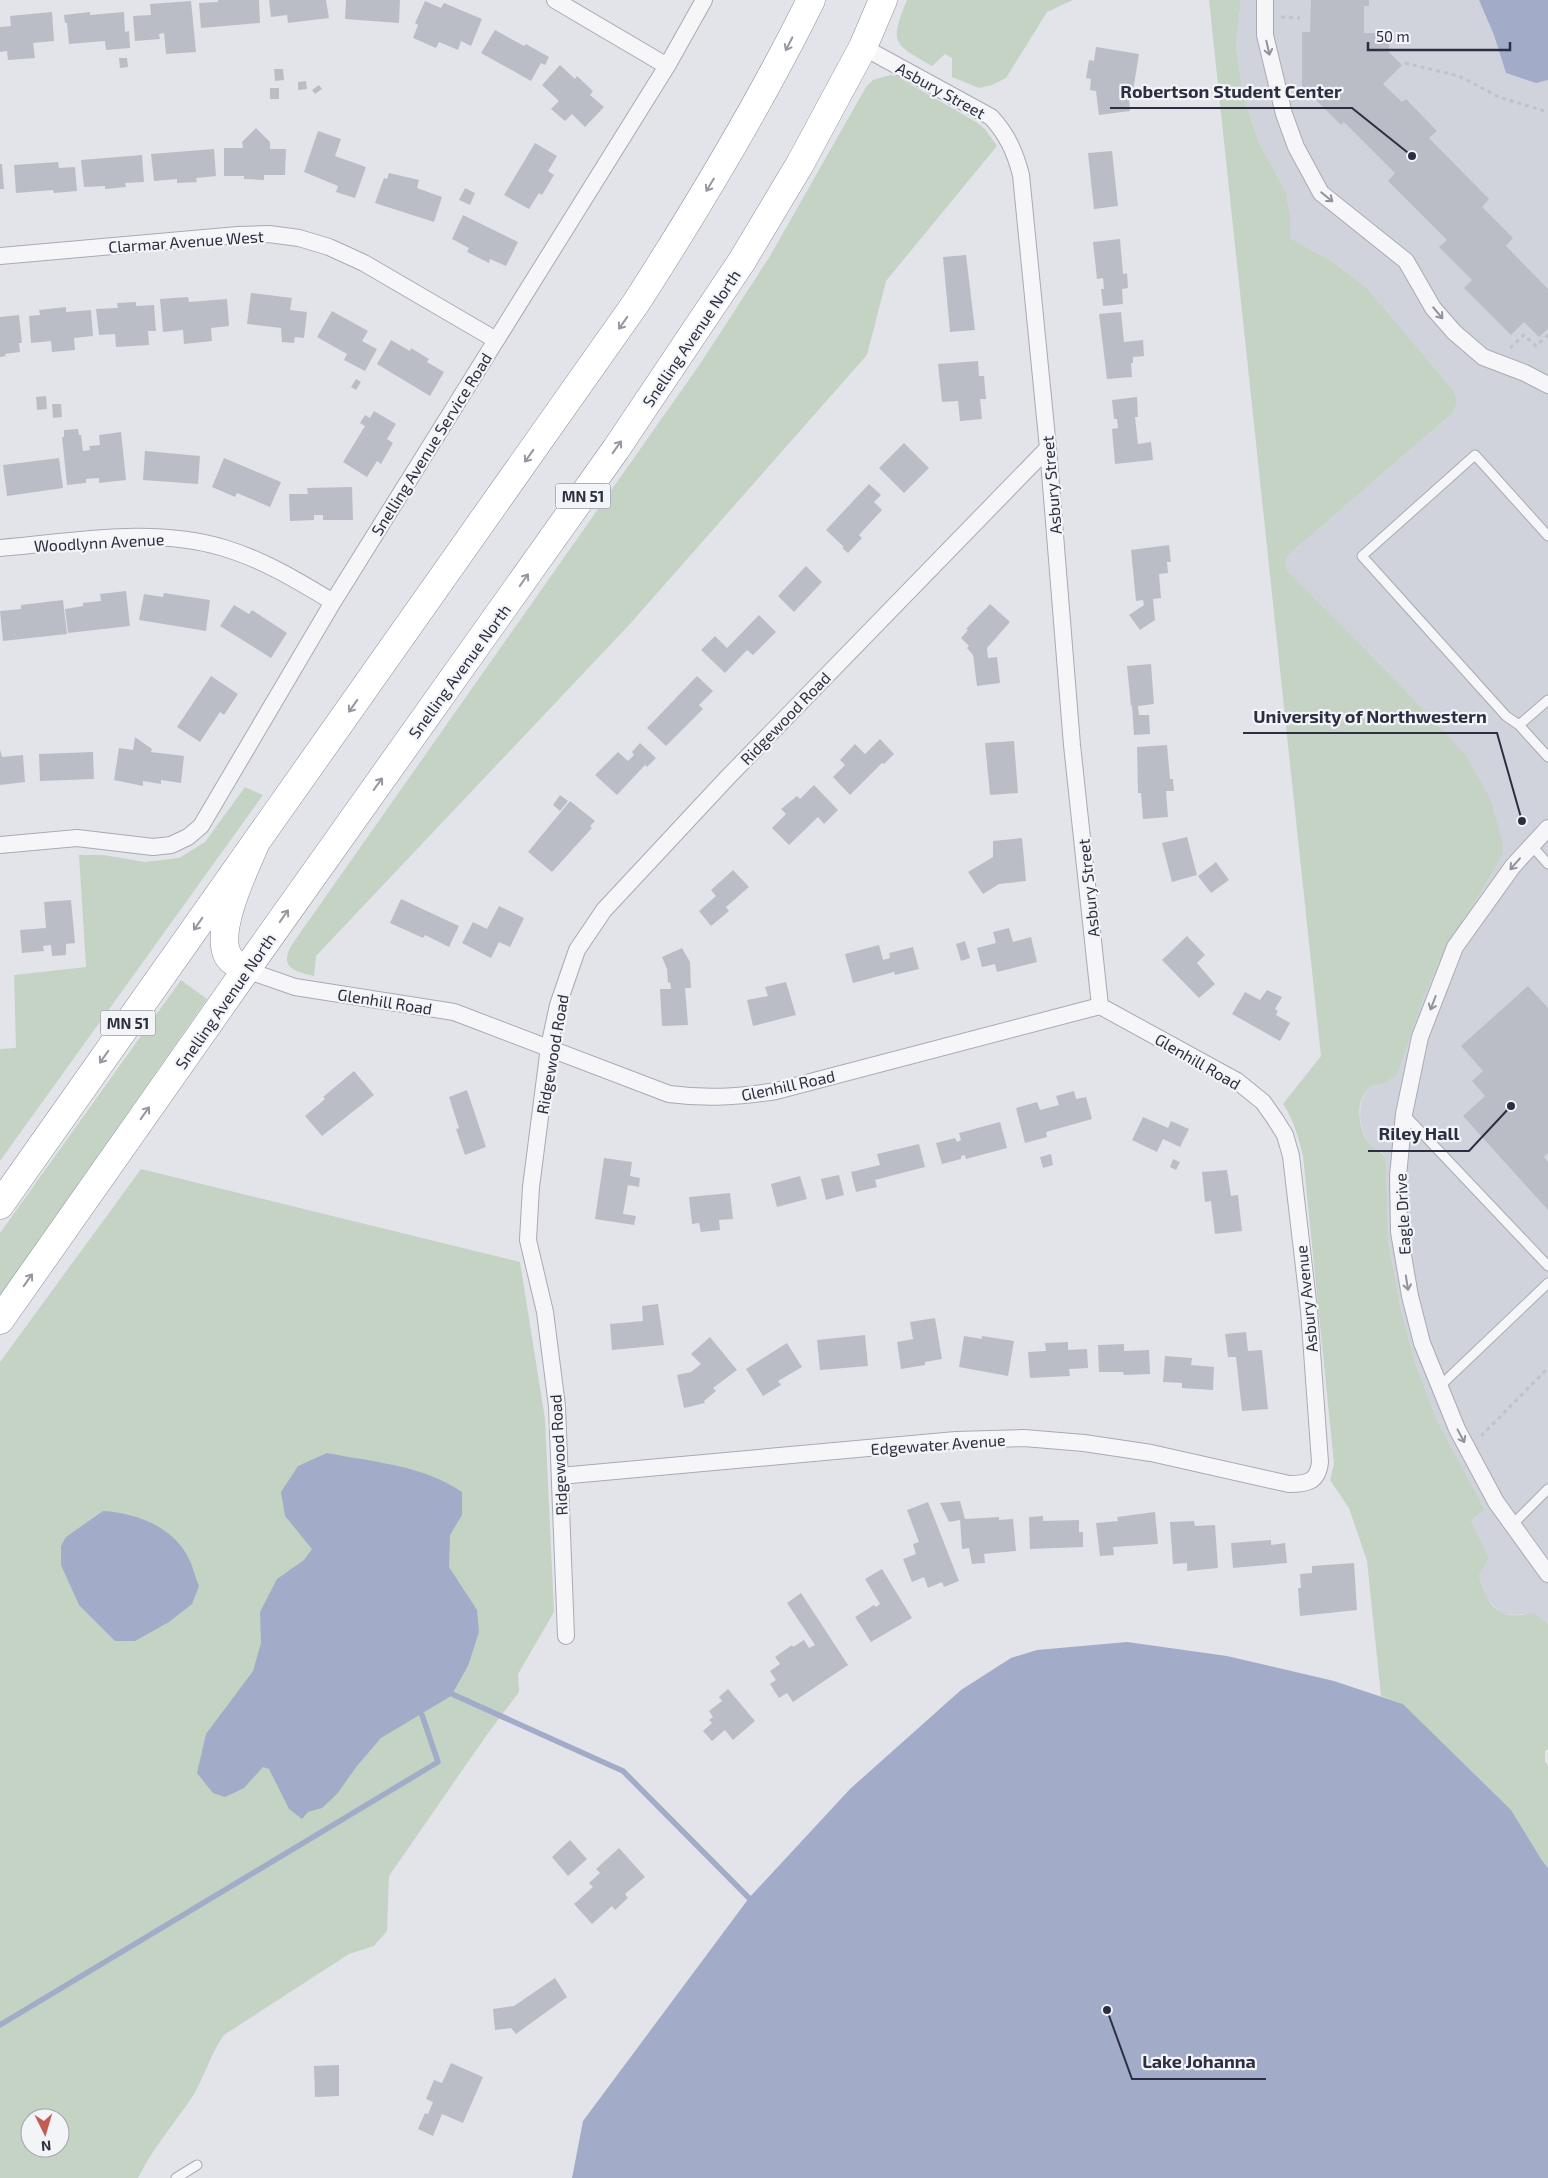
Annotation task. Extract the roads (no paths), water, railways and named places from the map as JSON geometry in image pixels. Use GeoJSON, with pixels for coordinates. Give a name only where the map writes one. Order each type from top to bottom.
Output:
{"type":"FeatureCollection","features":[{"type":"Feature","properties":{"kind":"highway","name":"MN 51"},"geometry":{"type":"LineString","coordinates":[[0,1205],[636,304],[741,133],[811,0]]}},
{"type":"Feature","properties":{"kind":"highway","name":"Snelling Avenue North"},"geometry":{"type":"LineString","coordinates":[[0,1320],[246,970],[487,633],[680,355],[747,253],[800,164],[863,47],[884,0]]}},
{"type":"Feature","properties":{"kind":"highway"},"geometry":{"type":"LineString","coordinates":[[246,970],[229,957],[224,943],[228,912],[256,842]]}},
{"type":"Feature","properties":{"kind":"street"},"geometry":{"type":"LineString","coordinates":[[554,0],[580,8],[667,66]]}},
{"type":"Feature","properties":{"kind":"street","name":"Snelling Avenue Service Road"},"geometry":{"type":"LineString","coordinates":[[0,845],[77,838],[153,847],[171,845],[188,837],[202,826],[333,602],[667,66],[704,0]]}},
{"type":"Feature","properties":{"kind":"street"},"geometry":{"type":"LineString","coordinates":[[1265,0],[1265,35],[1284,114],[1296,147],[1321,193],[1406,262],[1433,308],[1454,332],[1483,357],[1524,373],[1548,385]]}},
{"type":"Feature","properties":{"kind":"street","name":"Asbury Street"},"geometry":{"type":"LineString","coordinates":[[863,47],[991,117],[1002,128],[1017,158],[1021,175],[1048,448],[1072,745],[1100,1006]]}},
{"type":"Feature","properties":{"kind":"street","name":"Clarmar Avenue West"},"geometry":{"type":"LineString","coordinates":[[0,256],[238,235],[268,234],[300,238],[330,247],[364,263],[496,340]]}},
{"type":"Feature","properties":{"kind":"street","name":"Ridgewood Road"},"geometry":{"type":"LineString","coordinates":[[566,1636],[557,1406],[545,1312],[528,1240],[531,1187],[549,1047],[558,1005],[577,950],[604,910],[728,777],[1048,448]]}},
{"type":"Feature","properties":{"kind":"street","name":"Woodlynn Avenue"},"geometry":{"type":"LineString","coordinates":[[0,548],[129,537],[153,536],[190,540],[224,547],[256,559],[333,602]]}},
{"type":"Feature","properties":{"kind":"street","name":"Eagle Drive"},"geometry":{"type":"LineString","coordinates":[[1548,828],[1513,866],[1455,947],[1420,1038],[1404,1114],[1398,1176],[1399,1232],[1410,1296],[1422,1343],[1457,1429],[1496,1502],[1548,1574]]}},
{"type":"Feature","properties":{"kind":"street","name":"Glenhill Road"},"geometry":{"type":"LineString","coordinates":[[246,970],[295,987],[454,1012],[669,1094],[703,1098],[740,1096],[776,1091],[1100,1006],[1237,1081],[1263,1102],[1276,1119]]}},
{"type":"Feature","properties":{"kind":"street","name":"Asbury Avenue"},"geometry":{"type":"LineString","coordinates":[[1276,1119],[1285,1135],[1291,1156],[1309,1310],[1320,1462],[1317,1475],[1312,1480]]}},
{"type":"Feature","properties":{"kind":"street","name":"Edgewater Avenue"},"geometry":{"type":"LineString","coordinates":[[560,1476],[956,1440],[1024,1438],[1084,1443],[1151,1453],[1289,1484],[1312,1480]]}},
{"type":"Feature","properties":{"kind":"lane"},"geometry":{"type":"LineString","coordinates":[[1548,536],[1475,455],[1362,556],[1506,716],[1519,725],[1548,757]]}},
{"type":"Feature","properties":{"kind":"lane"},"geometry":{"type":"LineString","coordinates":[[1519,725],[1548,700]]}},
{"type":"Feature","properties":{"kind":"lane"},"geometry":{"type":"LineString","coordinates":[[1532,846],[1548,864]]}},
{"type":"Feature","properties":{"kind":"lane"},"geometry":{"type":"LineString","coordinates":[[1404,1114],[1548,1266]]}},
{"type":"Feature","properties":{"kind":"lane"},"geometry":{"type":"LineString","coordinates":[[1440,1386],[1548,1282]]}},
{"type":"Feature","properties":{"kind":"lane"},"geometry":{"type":"LineString","coordinates":[[1512,1525],[1548,1489]]}},
{"type":"Feature","properties":{"kind":"lane"},"geometry":{"type":"LineString","coordinates":[[176,2178],[197,2164]]}},
{"type":"Feature","properties":{"kind":"water"},"geometry":{"type":"Polygon","coordinates":[[[1479,0],[1548,0],[1548,80],[1536,83],[1506,73],[1494,35],[1479,0]]]}},
{"type":"Feature","properties":{"kind":"water"},"geometry":{"type":"Polygon","coordinates":[[[327,1453],[414,1470],[447,1483],[462,1492],[462,1515],[450,1535],[449,1567],[477,1610],[479,1632],[468,1666],[451,1696],[381,1738],[357,1766],[337,1794],[322,1808],[308,1812],[302,1819],[289,1809],[269,1769],[263,1767],[244,1788],[225,1797],[213,1793],[197,1773],[206,1734],[253,1671],[261,1643],[260,1612],[277,1579],[304,1560],[312,1549],[285,1516],[281,1492],[298,1466],[327,1453]]]}},
{"type":"Feature","properties":{"kind":"water"},"geometry":{"type":"Polygon","coordinates":[[[103,1511],[140,1518],[163,1529],[173,1537],[188,1557],[199,1586],[192,1604],[169,1622],[135,1641],[115,1641],[79,1605],[61,1565],[61,1546],[66,1537],[103,1511]]]}},
{"type":"Feature","properties":{"kind":"water"},"geometry":{"type":"Polygon","coordinates":[[[1127,1642],[1227,1656],[1334,1681],[1403,1704],[1511,1810],[1548,1868],[1548,2178],[572,2178],[583,2121],[749,1898],[850,1789],[961,1690],[1011,1658],[1037,1650],[1127,1642]]]}},
{"type":"Feature","properties":{"kind":"waterway"},"geometry":{"type":"LineString","coordinates":[[452,1694],[623,1771],[749,1898]]}},
{"type":"Feature","properties":{"kind":"waterway"},"geometry":{"type":"LineString","coordinates":[[0,2025],[438,1762],[422,1715]]}},
{"type":"Feature","properties":{"kind":"place","name":"Robertson Student Center"},"geometry":{"type":"Point","coordinates":[1412,156]}},
{"type":"Feature","properties":{"kind":"place","name":"University of Northwestern"},"geometry":{"type":"Point","coordinates":[1522,821]}},
{"type":"Feature","properties":{"kind":"place","name":"Riley Hall"},"geometry":{"type":"Point","coordinates":[1511,1106]}},
{"type":"Feature","properties":{"kind":"place","name":"Lake Johanna"},"geometry":{"type":"Point","coordinates":[1107,2010]}}]}
